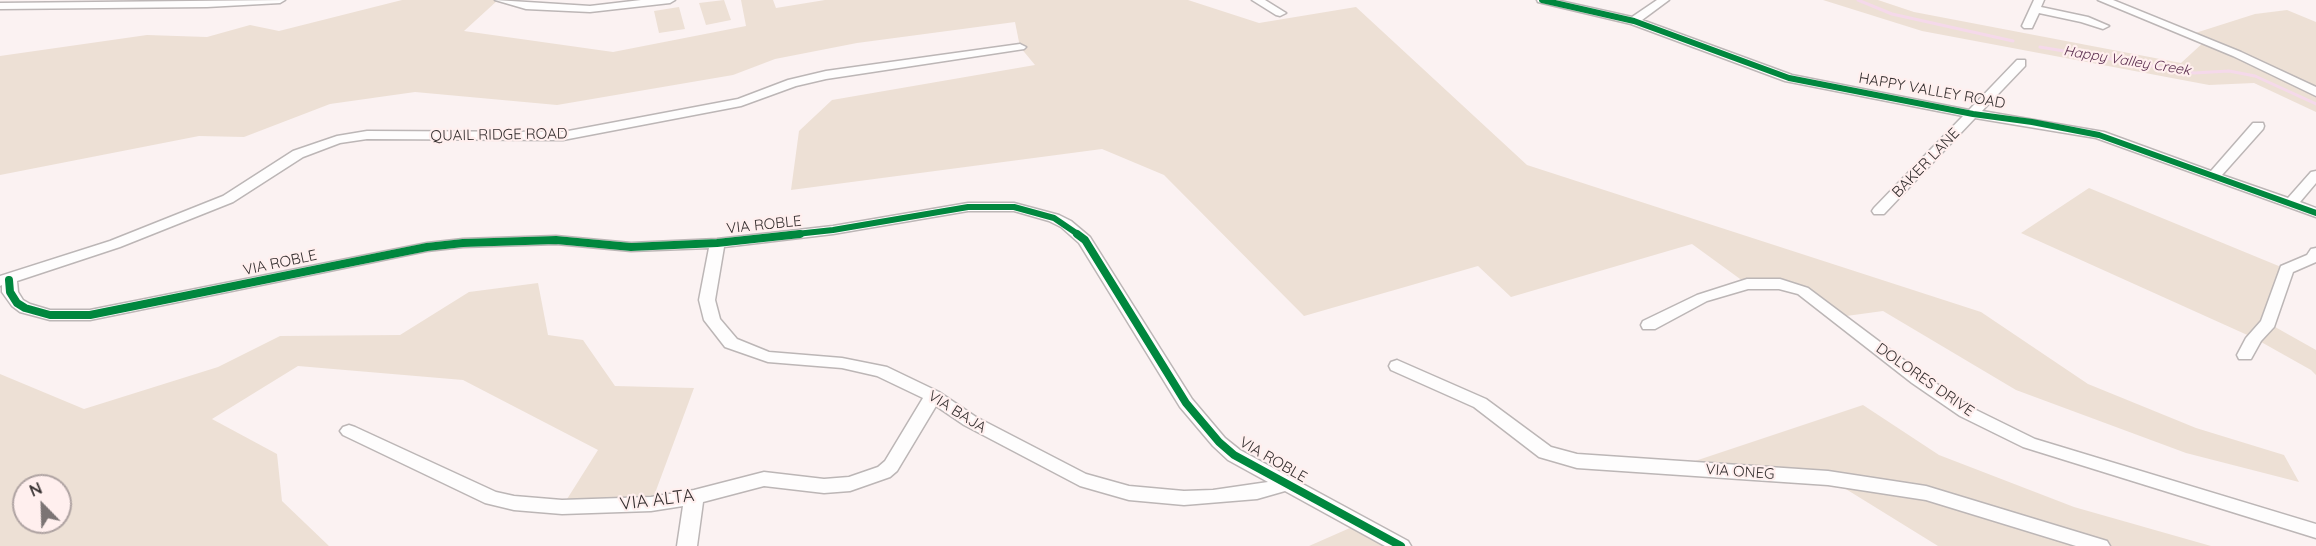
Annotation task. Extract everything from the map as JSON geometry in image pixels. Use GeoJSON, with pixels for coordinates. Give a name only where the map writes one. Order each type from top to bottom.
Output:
{"type":"FeatureCollection","features":[{"type":"Feature","properties":{"kind":"street"},"geometry":{"type":"LineString","coordinates":[[0,6],[211,4],[280,0]]}},
{"type":"Feature","properties":{"kind":"street"},"geometry":{"type":"LineString","coordinates":[[500,0],[526,6],[590,9],[670,0]]}},
{"type":"Feature","properties":{"kind":"street"},"geometry":{"type":"LineString","coordinates":[[1257,0],[1280,14]]}},
{"type":"Feature","properties":{"kind":"street","name":"HAPPY VALLEY ROAD"},"geometry":{"type":"LineString","coordinates":[[1542,0],[1634,21],[1790,78],[1973,114],[2032,122],[2099,135],[2316,213]]}},
{"type":"Feature","properties":{"kind":"street"},"geometry":{"type":"LineString","coordinates":[[1634,21],[1664,0]]}},
{"type":"Feature","properties":{"kind":"street"},"geometry":{"type":"LineString","coordinates":[[2103,0],[2205,41],[2316,92]]}},
{"type":"Feature","properties":{"kind":"street"},"geometry":{"type":"LineString","coordinates":[[2028,26],[2036,4],[2103,26]]}},
{"type":"Feature","properties":{"kind":"street","name":"QUAIL RIDGE ROAD"},"geometry":{"type":"LineString","coordinates":[[4,281],[115,244],[228,199],[298,154],[337,140],[368,135],[563,136],[741,102],[792,83],[826,75],[1020,46]]}},
{"type":"Feature","properties":{"kind":"street","name":"BAKER LANE"},"geometry":{"type":"LineString","coordinates":[[1879,211],[2021,63]]}},
{"type":"Feature","properties":{"kind":"street"},"geometry":{"type":"LineString","coordinates":[[2212,176],[2259,126]]}},
{"type":"Feature","properties":{"kind":"street"},"geometry":{"type":"LineString","coordinates":[[2291,204],[2316,175]]}},
{"type":"Feature","properties":{"kind":"street","name":"VIA ROBLE"},"geometry":{"type":"LineString","coordinates":[[4,281],[17,303],[36,312],[68,316],[108,312],[374,257],[463,243],[556,240],[631,248],[717,243],[833,230],[968,207],[1014,207],[1054,218],[1084,240],[1186,403],[1234,455],[1401,546]]}},
{"type":"Feature","properties":{"kind":"street","name":"VIA BAJA"},"geometry":{"type":"LineString","coordinates":[[717,243],[707,300],[712,320],[731,343],[768,357],[842,363],[881,371],[933,396],[970,421],[1080,479],[1130,493],[1203,498],[1257,492],[1285,484]]}},
{"type":"Feature","properties":{"kind":"street"},"geometry":{"type":"LineString","coordinates":[[2245,356],[2254,338],[2268,323],[2286,269],[2312,258],[2316,252]]}},
{"type":"Feature","properties":{"kind":"street","name":"DOLORES DRIVE"},"geometry":{"type":"LineString","coordinates":[[1649,325],[1702,298],[1747,284],[1780,284],[1803,291],[1966,412],[2029,443],[2316,531]]}},
{"type":"Feature","properties":{"kind":"street","name":"VIA ONEG"},"geometry":{"type":"LineString","coordinates":[[1397,366],[1480,403],[1545,452],[1577,460],[1828,478],[1926,493],[2100,546]]}},
{"type":"Feature","properties":{"kind":"street","name":"VIA ALTA"},"geometry":{"type":"LineString","coordinates":[[350,431],[492,498],[514,503],[562,507],[651,504],[694,497],[765,479],[824,486],[850,484],[884,472],[906,443],[933,396]]}},
{"type":"Feature","properties":{"kind":"street"},"geometry":{"type":"LineString","coordinates":[[687,546],[694,497]]}},
{"type":"Feature","properties":{"kind":"shaded area"},"geometry":{"type":"Polygon","coordinates":[[[402,0],[498,0],[464,31],[613,52],[746,26],[741,0],[773,0],[776,8],[825,0],[1188,0],[1259,23],[1356,7],[1527,165],[1981,312],[2088,384],[2196,428],[2284,455],[2299,482],[2186,453],[2016,390],[1883,311],[1839,317],[1803,291],[1747,284],[1692,244],[1511,297],[1478,266],[1304,316],[1164,175],[1102,149],[791,190],[799,131],[832,100],[1035,65],[1020,47],[1015,22],[857,43],[775,59],[733,75],[557,105],[415,92],[330,104],[244,137],[199,136],[0,175],[0,56],[147,35],[207,37],[250,25],[279,31],[402,0]]]}},
{"type":"Feature","properties":{"kind":"shaded area"},"geometry":{"type":"Polygon","coordinates":[[[724,0],[731,20],[706,25],[699,3],[724,0]]]}},
{"type":"Feature","properties":{"kind":"shaded area"},"geometry":{"type":"Polygon","coordinates":[[[1823,0],[1878,0],[1914,12],[2181,63],[2205,41],[2189,35],[2255,14],[2287,10],[2316,22],[2316,112],[2254,83],[2209,85],[1922,31],[1823,0]]]}},
{"type":"Feature","properties":{"kind":"shaded area"},"geometry":{"type":"Polygon","coordinates":[[[679,7],[685,29],[659,33],[654,11],[679,7]]]}},
{"type":"Feature","properties":{"kind":"shaded area"},"geometry":{"type":"Polygon","coordinates":[[[2089,188],[2286,269],[2268,323],[2316,350],[2316,375],[2254,338],[2021,233],[2089,188]]]}},
{"type":"Feature","properties":{"kind":"shaded area"},"geometry":{"type":"Polygon","coordinates":[[[538,283],[548,335],[583,340],[615,386],[694,388],[651,504],[562,507],[598,450],[463,380],[298,366],[212,419],[277,454],[282,501],[329,546],[0,546],[0,374],[84,409],[218,367],[280,336],[400,335],[469,292],[538,283]]]}},
{"type":"Feature","properties":{"kind":"shaded area"},"geometry":{"type":"Polygon","coordinates":[[[1863,405],[1939,455],[2074,507],[2211,546],[1938,546],[1828,478],[1674,468],[1863,405]]]}},
{"type":"Feature","properties":{"kind":"shaded area"},"geometry":{"type":"Polygon","coordinates":[[[1359,524],[1401,546],[1309,546],[1359,524]]]}},
{"type":"Feature","properties":{"kind":"waterway","name":"Happy Valley Creek"},"geometry":{"type":"LineString","coordinates":[[1858,0],[1892,14],[2013,41]]}},
{"type":"Feature","properties":{"kind":"waterway","name":"Happy Valley Creek"},"geometry":{"type":"LineString","coordinates":[[2040,47],[2194,73],[2229,71],[2255,76],[2316,104]]}},
{"type":"Feature","properties":{"kind":"cycle path"},"geometry":{"type":"LineString","coordinates":[[1542,0],[1634,21],[1789,78],[1973,114],[2032,122],[2099,135],[2316,213]]}},
{"type":"Feature","properties":{"kind":"cycle path"},"geometry":{"type":"LineString","coordinates":[[9,280],[10,292],[17,303],[25,308],[50,315],[90,315],[427,247],[463,243],[556,240],[631,247],[717,243],[833,230],[968,207],[1014,207],[1054,218],[1066,224],[1085,240],[1186,403],[1219,442],[1234,455],[1401,546]]}}]}
